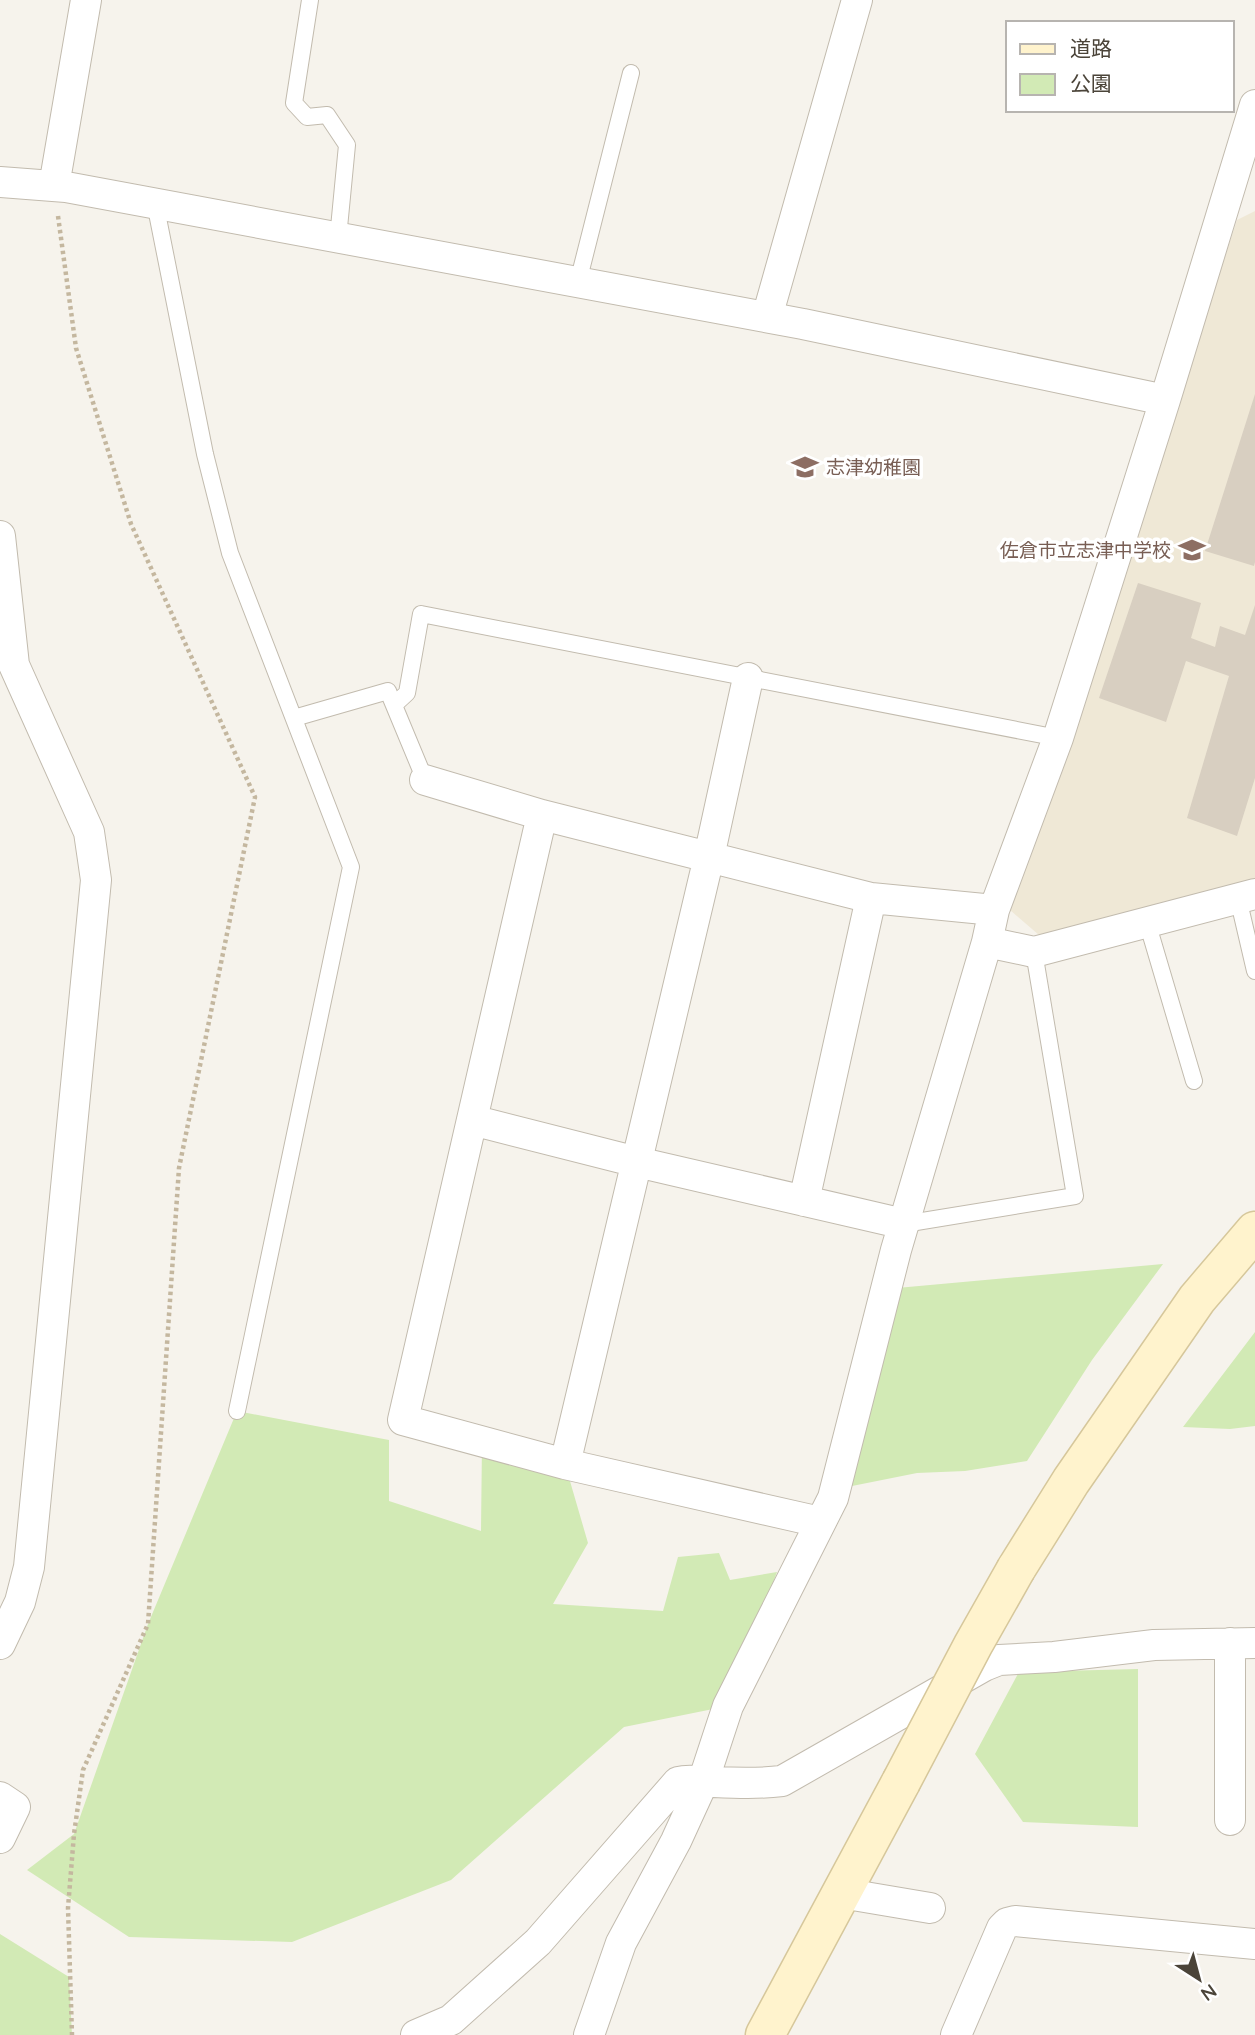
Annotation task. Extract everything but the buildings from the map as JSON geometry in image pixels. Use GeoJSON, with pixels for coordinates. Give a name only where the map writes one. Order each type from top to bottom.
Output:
{"type":"FeatureCollection","features":[{"type":"Feature","properties":{"kind":"street"},"geometry":{"type":"LineString","coordinates":[[54,186],[86,0]]}},
{"type":"Feature","properties":{"kind":"street"},"geometry":{"type":"LineString","coordinates":[[767,317],[857,0]]}},
{"type":"Feature","properties":{"kind":"street"},"geometry":{"type":"LineString","coordinates":[[589,2035],[621,1943],[676,1841],[703,1782],[728,1706],[833,1498],[904,1224],[994,910],[1058,738],[1255,105]]}},
{"type":"Feature","properties":{"kind":"street"},"geometry":{"type":"LineString","coordinates":[[0,182],[54,186],[155,203],[767,317],[1165,400]]}},
{"type":"Feature","properties":{"kind":"street"},"geometry":{"type":"LineString","coordinates":[[0,536],[14,665],[89,832],[96,880],[29,1567],[20,1602],[0,1644]]}},
{"type":"Feature","properties":{"kind":"street"},"geometry":{"type":"LineString","coordinates":[[565,1464],[709,857],[748,678]]}},
{"type":"Feature","properties":{"kind":"street"},"geometry":{"type":"LineString","coordinates":[[425,780],[542,815],[872,898],[994,910]]}},
{"type":"Feature","properties":{"kind":"street"},"geometry":{"type":"LineString","coordinates":[[542,815],[403,1420],[565,1464],[820,1522]]}},
{"type":"Feature","properties":{"kind":"street"},"geometry":{"type":"LineString","coordinates":[[987,942],[1034,952],[1246,896]]}},
{"type":"Feature","properties":{"kind":"street"},"geometry":{"type":"LineString","coordinates":[[804,1201],[872,898]]}},
{"type":"Feature","properties":{"kind":"street"},"geometry":{"type":"LineString","coordinates":[[472,1120],[637,1162],[904,1224]]}},
{"type":"Feature","properties":{"kind":"street"},"geometry":{"type":"LineString","coordinates":[[765,2035],[1016,1569],[1071,1481],[1197,1299],[1255,1231]]}},
{"type":"Feature","properties":{"kind":"street"},"geometry":{"type":"LineString","coordinates":[[416,2035],[451,2020],[538,1942],[678,1782],[689,1779],[761,1784],[782,1781],[951,1684],[999,1660],[1054,1657],[1154,1645],[1242,1643],[1230,1820]]}},
{"type":"Feature","properties":{"kind":"street"},"geometry":{"type":"LineString","coordinates":[[0,1797],[15,1807],[0,1838]]}},
{"type":"Feature","properties":{"kind":"street"},"geometry":{"type":"LineString","coordinates":[[841,1893],[930,1908]]}},
{"type":"Feature","properties":{"kind":"street"},"geometry":{"type":"LineString","coordinates":[[956,2035],[1002,1928],[1007,1923],[1015,1921],[1255,1944]]}},
{"type":"Feature","properties":{"kind":"lane"},"geometry":{"type":"LineString","coordinates":[[310,0],[294,103],[307,117],[327,115],[347,145],[338,238]]}},
{"type":"Feature","properties":{"kind":"lane"},"geometry":{"type":"LineString","coordinates":[[578,282],[631,73]]}},
{"type":"Feature","properties":{"kind":"lane"},"geometry":{"type":"LineString","coordinates":[[155,203],[205,454],[230,552],[351,867],[237,1410]]}},
{"type":"Feature","properties":{"kind":"lane"},"geometry":{"type":"LineString","coordinates":[[394,705],[407,693],[421,614],[1058,738]]}},
{"type":"Feature","properties":{"kind":"lane"},"geometry":{"type":"LineString","coordinates":[[294,718],[388,691],[425,780]]}},
{"type":"Feature","properties":{"kind":"lane"},"geometry":{"type":"LineString","coordinates":[[1246,896],[1255,971]]}},
{"type":"Feature","properties":{"kind":"lane"},"geometry":{"type":"LineString","coordinates":[[1147,922],[1194,1081]]}},
{"type":"Feature","properties":{"kind":"lane"},"geometry":{"type":"LineString","coordinates":[[904,1224],[1075,1196],[1034,952]]}},
{"type":"Feature","properties":{"kind":"path"},"geometry":{"type":"LineString","coordinates":[[54,186],[76,348],[131,524],[255,797],[179,1168],[148,1624],[83,1770],[68,1908],[72,2035]]}},
{"type":"Feature","properties":{"kind":"shaded area","name":"佐倉市立志津中学校"},"geometry":{"type":"Polygon","coordinates":[[[1255,211],[1255,879],[1039,935],[1010,910],[1237,220],[1255,211]]]}},
{"type":"Feature","properties":{"kind":"green space"},"geometry":{"type":"Polygon","coordinates":[[[1163,1264],[1092,1360],[1027,1461],[965,1471],[917,1473],[852,1486],[848,1474],[897,1288],[1163,1264]]]}},
{"type":"Feature","properties":{"kind":"green space"},"geometry":{"type":"Polygon","coordinates":[[[1255,1332],[1255,1426],[1230,1429],[1183,1427],[1255,1332]]]}},
{"type":"Feature","properties":{"kind":"green space"},"geometry":{"type":"Polygon","coordinates":[[[237,1411],[389,1440],[389,1501],[481,1531],[482,1442],[565,1464],[588,1543],[553,1604],[663,1611],[678,1557],[719,1553],[730,1580],[777,1572],[728,1706],[624,1727],[451,1880],[292,1942],[129,1937],[27,1870],[74,1834],[148,1624],[237,1411]]]}},
{"type":"Feature","properties":{"kind":"green space"},"geometry":{"type":"Polygon","coordinates":[[[1138,1669],[1138,1827],[1023,1822],[975,1754],[1019,1672],[1138,1669]]]}},
{"type":"Feature","properties":{"kind":"green space"},"geometry":{"type":"Polygon","coordinates":[[[0,1934],[69,1977],[72,2035],[0,2035],[0,1934]]]}},
{"type":"Feature","properties":{"kind":"place","name":"志津幼稚園"},"geometry":{"type":"Point","coordinates":[805,467]}},
{"type":"Feature","properties":{"kind":"place","name":"佐倉市立志津中学校"},"geometry":{"type":"Point","coordinates":[1192,550]}}]}
